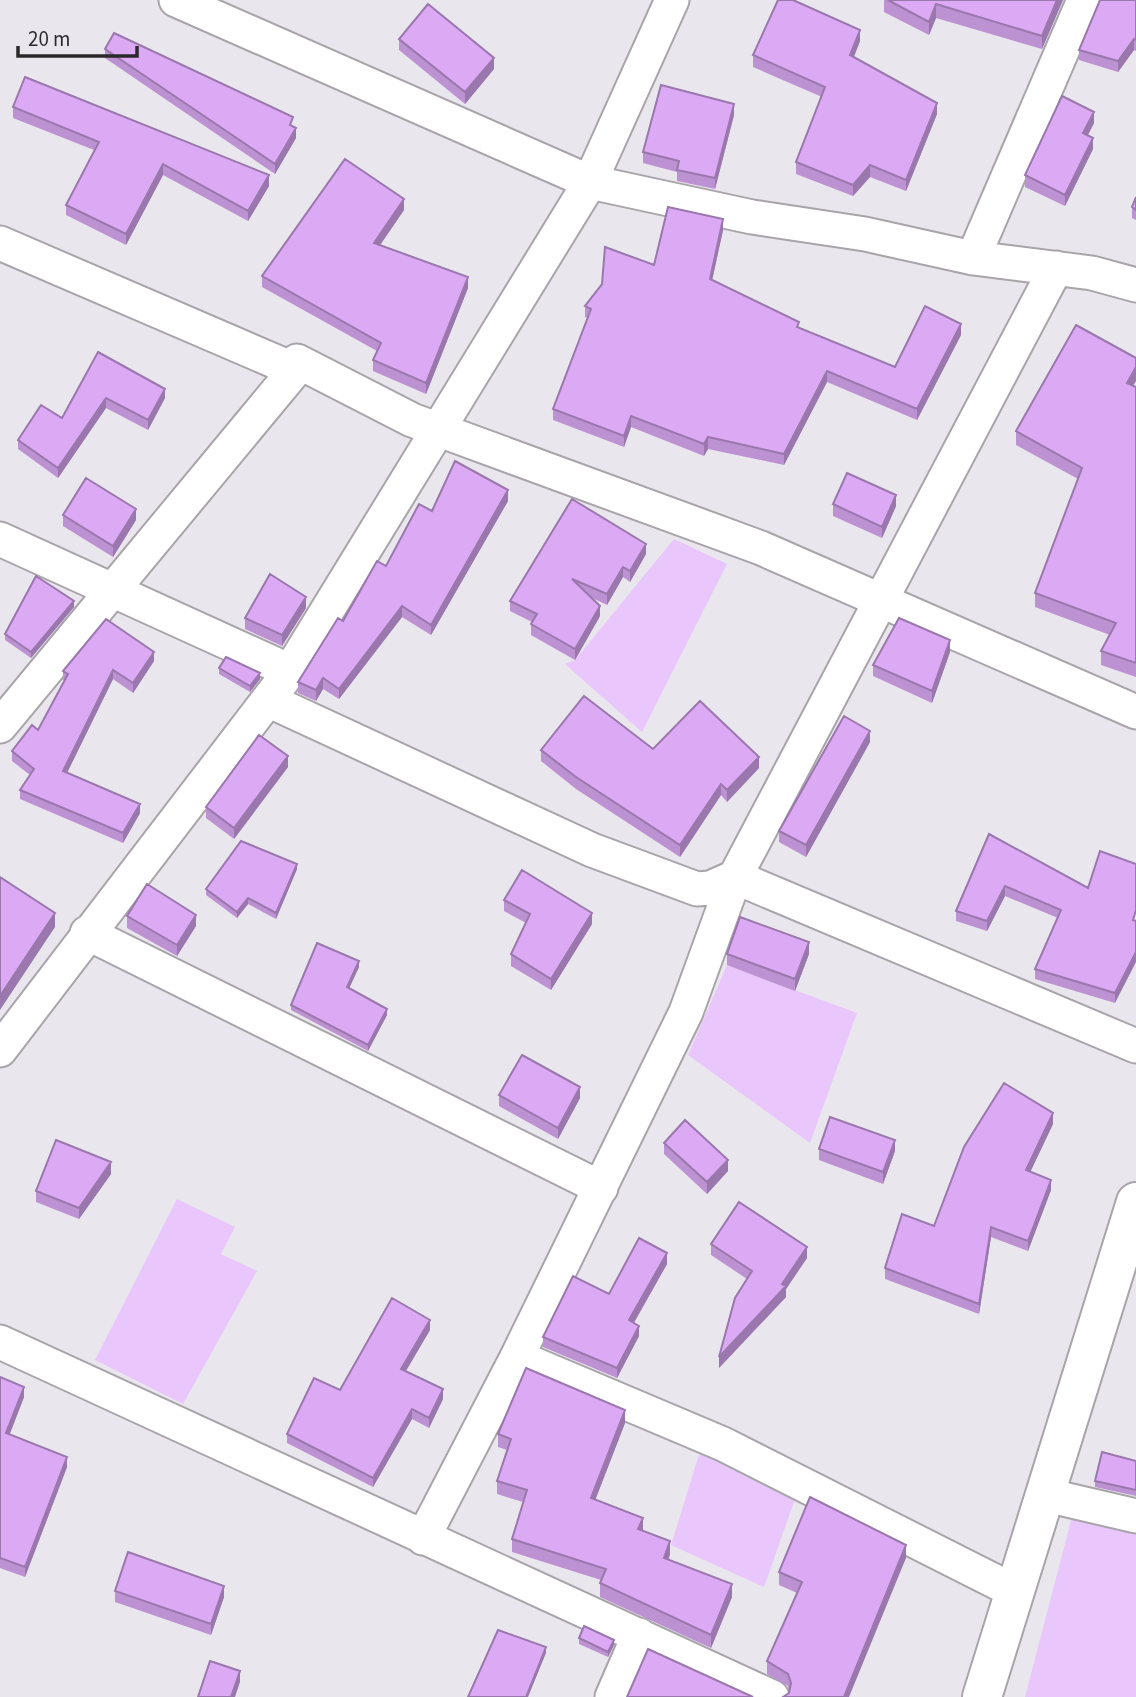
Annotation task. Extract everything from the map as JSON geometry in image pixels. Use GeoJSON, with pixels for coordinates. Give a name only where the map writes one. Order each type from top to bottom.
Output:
{"type":"FeatureCollection","features":[{"type":"Feature","properties":{"kind":"street"},"geometry":{"type":"LineString","coordinates":[[176,0],[590,182],[973,258],[1092,273],[1136,285]]}},
{"type":"Feature","properties":{"kind":"street"},"geometry":{"type":"LineString","coordinates":[[0,1049],[87,933],[270,701],[290,671],[590,182],[672,0]]}},
{"type":"Feature","properties":{"kind":"street"},"geometry":{"type":"LineString","coordinates":[[973,258],[1084,0]]}},
{"type":"Feature","properties":{"kind":"street"},"geometry":{"type":"LineString","coordinates":[[0,243],[295,370]]}},
{"type":"Feature","properties":{"kind":"street"},"geometry":{"type":"LineString","coordinates":[[423,1538],[517,1357],[686,1012],[735,877],[1056,268]]}},
{"type":"Feature","properties":{"kind":"street"},"geometry":{"type":"LineString","coordinates":[[0,726],[295,370],[297,360],[412,420],[761,548],[1136,712]]}},
{"type":"Feature","properties":{"kind":"street"},"geometry":{"type":"LineString","coordinates":[[0,539],[290,671]]}},
{"type":"Feature","properties":{"kind":"street"},"geometry":{"type":"LineString","coordinates":[[270,701],[592,850],[697,889],[709,888],[735,877],[1136,1046]]}},
{"type":"Feature","properties":{"kind":"street"},"geometry":{"type":"LineString","coordinates":[[87,933],[601,1188]]}},
{"type":"Feature","properties":{"kind":"street"},"geometry":{"type":"LineString","coordinates":[[982,1697],[1136,1202]]}},
{"type":"Feature","properties":{"kind":"street"},"geometry":{"type":"LineString","coordinates":[[0,1342],[772,1697]]}},
{"type":"Feature","properties":{"kind":"street"},"geometry":{"type":"LineString","coordinates":[[517,1357],[723,1444],[1016,1592]]}},
{"type":"Feature","properties":{"kind":"street"},"geometry":{"type":"LineString","coordinates":[[1046,1494],[1136,1516]]}},
{"type":"Feature","properties":{"kind":"street"},"geometry":{"type":"LineString","coordinates":[[612,1697],[639,1635]]}},
{"type":"Feature","properties":{"kind":"shaded area"},"geometry":{"type":"Polygon","coordinates":[[[674,539],[727,564],[642,732],[565,664],[575,660],[674,539]]]}},
{"type":"Feature","properties":{"kind":"shaded area"},"geometry":{"type":"Polygon","coordinates":[[[727,965],[857,1013],[810,1143],[688,1055],[727,965]]]}},
{"type":"Feature","properties":{"kind":"shaded area"},"geometry":{"type":"Polygon","coordinates":[[[177,1199],[235,1227],[221,1254],[257,1271],[183,1404],[95,1360],[177,1199]]]}},
{"type":"Feature","properties":{"kind":"shaded area"},"geometry":{"type":"Polygon","coordinates":[[[701,1448],[795,1499],[764,1587],[671,1545],[701,1448]]]}},
{"type":"Feature","properties":{"kind":"shaded area"},"geometry":{"type":"Polygon","coordinates":[[[1073,1513],[1136,1531],[1136,1697],[1025,1697],[1073,1513]]]}},
{"type":"Feature","properties":{"kind":"building"},"geometry":{"type":"Polygon","coordinates":[[[778,0],[793,0],[860,30],[850,55],[937,103],[906,180],[870,165],[853,185],[796,162],[825,87],[753,55],[778,0]]]}},
{"type":"Feature","properties":{"kind":"building"},"geometry":{"type":"Polygon","coordinates":[[[888,0],[1057,0],[1042,36],[936,4],[929,22],[888,0]]]}},
{"type":"Feature","properties":{"kind":"building"},"geometry":{"type":"Polygon","coordinates":[[[1100,0],[1136,0],[1136,40],[1134,39],[1118,61],[1079,50],[1100,0]]]}},
{"type":"Feature","properties":{"kind":"building"},"geometry":{"type":"Polygon","coordinates":[[[428,4],[494,58],[465,92],[399,39],[428,4]]]}},
{"type":"Feature","properties":{"kind":"building"},"geometry":{"type":"Polygon","coordinates":[[[114,33],[293,117],[290,125],[296,128],[275,164],[105,49],[114,33]]]}},
{"type":"Feature","properties":{"kind":"building"},"geometry":{"type":"Polygon","coordinates":[[[25,77],[269,175],[248,211],[163,164],[126,234],[66,205],[99,142],[13,107],[25,77]]]}},
{"type":"Feature","properties":{"kind":"building"},"geometry":{"type":"Polygon","coordinates":[[[661,85],[734,104],[715,178],[677,170],[679,161],[643,152],[661,85]]]}},
{"type":"Feature","properties":{"kind":"building"},"geometry":{"type":"Polygon","coordinates":[[[1062,96],[1094,112],[1083,133],[1093,138],[1065,195],[1025,175],[1062,96]]]}},
{"type":"Feature","properties":{"kind":"building"},"geometry":{"type":"Polygon","coordinates":[[[345,159],[404,199],[374,243],[468,277],[426,383],[373,360],[381,343],[262,276],[345,159]]]}},
{"type":"Feature","properties":{"kind":"building"},"geometry":{"type":"Polygon","coordinates":[[[668,207],[723,219],[710,279],[799,322],[797,327],[895,367],[925,306],[961,324],[917,409],[827,371],[784,454],[708,437],[704,444],[631,416],[624,436],[553,409],[591,309],[585,306],[602,284],[605,247],[654,265],[668,207]]]}},
{"type":"Feature","properties":{"kind":"building"},"geometry":{"type":"Polygon","coordinates":[[[1076,325],[1136,358],[1136,367],[1127,383],[1136,387],[1136,663],[1101,651],[1116,623],[1035,593],[1082,468],[1016,431],[1076,325]]]}},
{"type":"Feature","properties":{"kind":"building"},"geometry":{"type":"Polygon","coordinates":[[[98,352],[165,389],[148,420],[106,398],[58,468],[18,440],[41,405],[62,418],[98,352]]]}},
{"type":"Feature","properties":{"kind":"building"},"geometry":{"type":"Polygon","coordinates":[[[455,461],[508,490],[431,625],[402,606],[339,689],[323,678],[316,690],[298,682],[338,618],[343,621],[377,561],[386,566],[419,504],[432,511],[455,461]]]}},
{"type":"Feature","properties":{"kind":"building"},"geometry":{"type":"Polygon","coordinates":[[[847,473],[896,495],[882,527],[833,504],[847,473]]]}},
{"type":"Feature","properties":{"kind":"building"},"geometry":{"type":"Polygon","coordinates":[[[86,478],[136,509],[113,546],[63,515],[86,478]]]}},
{"type":"Feature","properties":{"kind":"building"},"geometry":{"type":"Polygon","coordinates":[[[572,499],[646,544],[630,571],[623,567],[607,594],[572,579],[600,606],[575,649],[531,624],[537,614],[510,601],[572,499]]]}},
{"type":"Feature","properties":{"kind":"building"},"geometry":{"type":"Polygon","coordinates":[[[270,574],[306,597],[282,635],[245,618],[270,574]]]}},
{"type":"Feature","properties":{"kind":"building"},"geometry":{"type":"Polygon","coordinates":[[[36,576],[74,601],[31,652],[5,634],[36,576]]]}},
{"type":"Feature","properties":{"kind":"building"},"geometry":{"type":"Polygon","coordinates":[[[899,618],[950,640],[932,691],[873,665],[899,618]]]}},
{"type":"Feature","properties":{"kind":"building"},"geometry":{"type":"Polygon","coordinates":[[[106,619],[154,652],[133,683],[113,670],[63,771],[140,804],[123,833],[20,790],[34,769],[12,751],[32,725],[38,730],[68,674],[63,671],[106,619]]]}},
{"type":"Feature","properties":{"kind":"building"},"geometry":{"type":"Polygon","coordinates":[[[226,657],[260,673],[250,686],[219,668],[226,657]]]}},
{"type":"Feature","properties":{"kind":"building"},"geometry":{"type":"Polygon","coordinates":[[[584,696],[653,749],[700,701],[759,757],[727,790],[721,784],[680,845],[576,777],[541,750],[584,696]]]}},
{"type":"Feature","properties":{"kind":"building"},"geometry":{"type":"Polygon","coordinates":[[[844,716],[870,731],[806,845],[779,831],[844,716]]]}},
{"type":"Feature","properties":{"kind":"building"},"geometry":{"type":"Polygon","coordinates":[[[259,735],[288,756],[234,828],[206,807],[259,735]]]}},
{"type":"Feature","properties":{"kind":"building"},"geometry":{"type":"Polygon","coordinates":[[[989,834],[1088,888],[1100,851],[1136,864],[1136,910],[1133,920],[1136,921],[1136,952],[1115,993],[1035,969],[1061,910],[1005,886],[987,921],[956,911],[989,834]]]}},
{"type":"Feature","properties":{"kind":"building"},"geometry":{"type":"Polygon","coordinates":[[[241,841],[297,864],[276,913],[248,898],[237,912],[206,889],[241,841]]]}},
{"type":"Feature","properties":{"kind":"building"},"geometry":{"type":"Polygon","coordinates":[[[522,870],[592,913],[551,979],[511,954],[530,914],[504,900],[522,870]]]}},
{"type":"Feature","properties":{"kind":"building"},"geometry":{"type":"Polygon","coordinates":[[[0,877],[55,913],[0,996],[0,877]]]}},
{"type":"Feature","properties":{"kind":"building"},"geometry":{"type":"Polygon","coordinates":[[[147,884],[196,915],[177,945],[127,916],[147,884]]]}},
{"type":"Feature","properties":{"kind":"building"},"geometry":{"type":"Polygon","coordinates":[[[740,917],[809,942],[795,979],[727,954],[740,917]]]}},
{"type":"Feature","properties":{"kind":"building"},"geometry":{"type":"Polygon","coordinates":[[[317,943],[359,961],[347,987],[387,1009],[368,1045],[291,1005],[317,943]]]}},
{"type":"Feature","properties":{"kind":"building"},"geometry":{"type":"Polygon","coordinates":[[[522,1055],[580,1087],[558,1128],[499,1095],[522,1055]]]}},
{"type":"Feature","properties":{"kind":"building"},"geometry":{"type":"Polygon","coordinates":[[[1004,1083],[1053,1113],[1026,1170],[1051,1180],[1028,1241],[991,1227],[979,1304],[885,1268],[902,1214],[934,1226],[964,1147],[1004,1083]]]}},
{"type":"Feature","properties":{"kind":"building"},"geometry":{"type":"Polygon","coordinates":[[[830,1117],[895,1140],[883,1172],[819,1149],[830,1117]]]}},
{"type":"Feature","properties":{"kind":"building"},"geometry":{"type":"Polygon","coordinates":[[[685,1120],[728,1160],[707,1182],[664,1143],[685,1120]]]}},
{"type":"Feature","properties":{"kind":"building"},"geometry":{"type":"Polygon","coordinates":[[[56,1140],[111,1162],[79,1208],[36,1191],[56,1140]]]}},
{"type":"Feature","properties":{"kind":"building"},"geometry":{"type":"Polygon","coordinates":[[[739,1202],[807,1247],[782,1284],[786,1286],[719,1357],[735,1298],[752,1271],[711,1244],[739,1202]]]}},
{"type":"Feature","properties":{"kind":"building"},"geometry":{"type":"Polygon","coordinates":[[[639,1238],[667,1253],[629,1320],[639,1326],[617,1368],[543,1337],[573,1276],[609,1294],[639,1238]]]}},
{"type":"Feature","properties":{"kind":"building"},"geometry":{"type":"Polygon","coordinates":[[[392,1298],[430,1320],[401,1369],[443,1389],[429,1418],[412,1409],[373,1478],[287,1434],[314,1378],[340,1390],[392,1298]]]}},
{"type":"Feature","properties":{"kind":"building"},"geometry":{"type":"Polygon","coordinates":[[[526,1368],[625,1410],[591,1498],[643,1518],[638,1529],[670,1541],[664,1558],[732,1584],[711,1635],[600,1583],[606,1569],[512,1539],[527,1490],[497,1481],[511,1439],[498,1434],[526,1368]]]}},
{"type":"Feature","properties":{"kind":"building"},"geometry":{"type":"Polygon","coordinates":[[[0,1377],[24,1387],[6,1433],[67,1457],[25,1567],[0,1558],[0,1377]]]}},
{"type":"Feature","properties":{"kind":"building"},"geometry":{"type":"Polygon","coordinates":[[[1102,1452],[1136,1461],[1136,1490],[1095,1481],[1102,1452]]]}},
{"type":"Feature","properties":{"kind":"building"},"geometry":{"type":"Polygon","coordinates":[[[810,1497],[906,1545],[844,1697],[783,1697],[789,1693],[791,1683],[788,1674],[767,1661],[802,1582],[779,1572],[810,1497]]]}},
{"type":"Feature","properties":{"kind":"building"},"geometry":{"type":"Polygon","coordinates":[[[128,1552],[224,1586],[211,1624],[115,1591],[128,1552]]]}},
{"type":"Feature","properties":{"kind":"building"},"geometry":{"type":"Polygon","coordinates":[[[584,1626],[614,1640],[608,1652],[579,1638],[584,1626]]]}},
{"type":"Feature","properties":{"kind":"building"},"geometry":{"type":"Polygon","coordinates":[[[498,1630],[546,1647],[526,1697],[468,1697],[498,1630]]]}},
{"type":"Feature","properties":{"kind":"building"},"geometry":{"type":"Polygon","coordinates":[[[648,1649],[753,1697],[627,1697],[648,1649]]]}},
{"type":"Feature","properties":{"kind":"building"},"geometry":{"type":"Polygon","coordinates":[[[210,1661],[240,1671],[231,1697],[198,1697],[210,1661]]]}}]}
